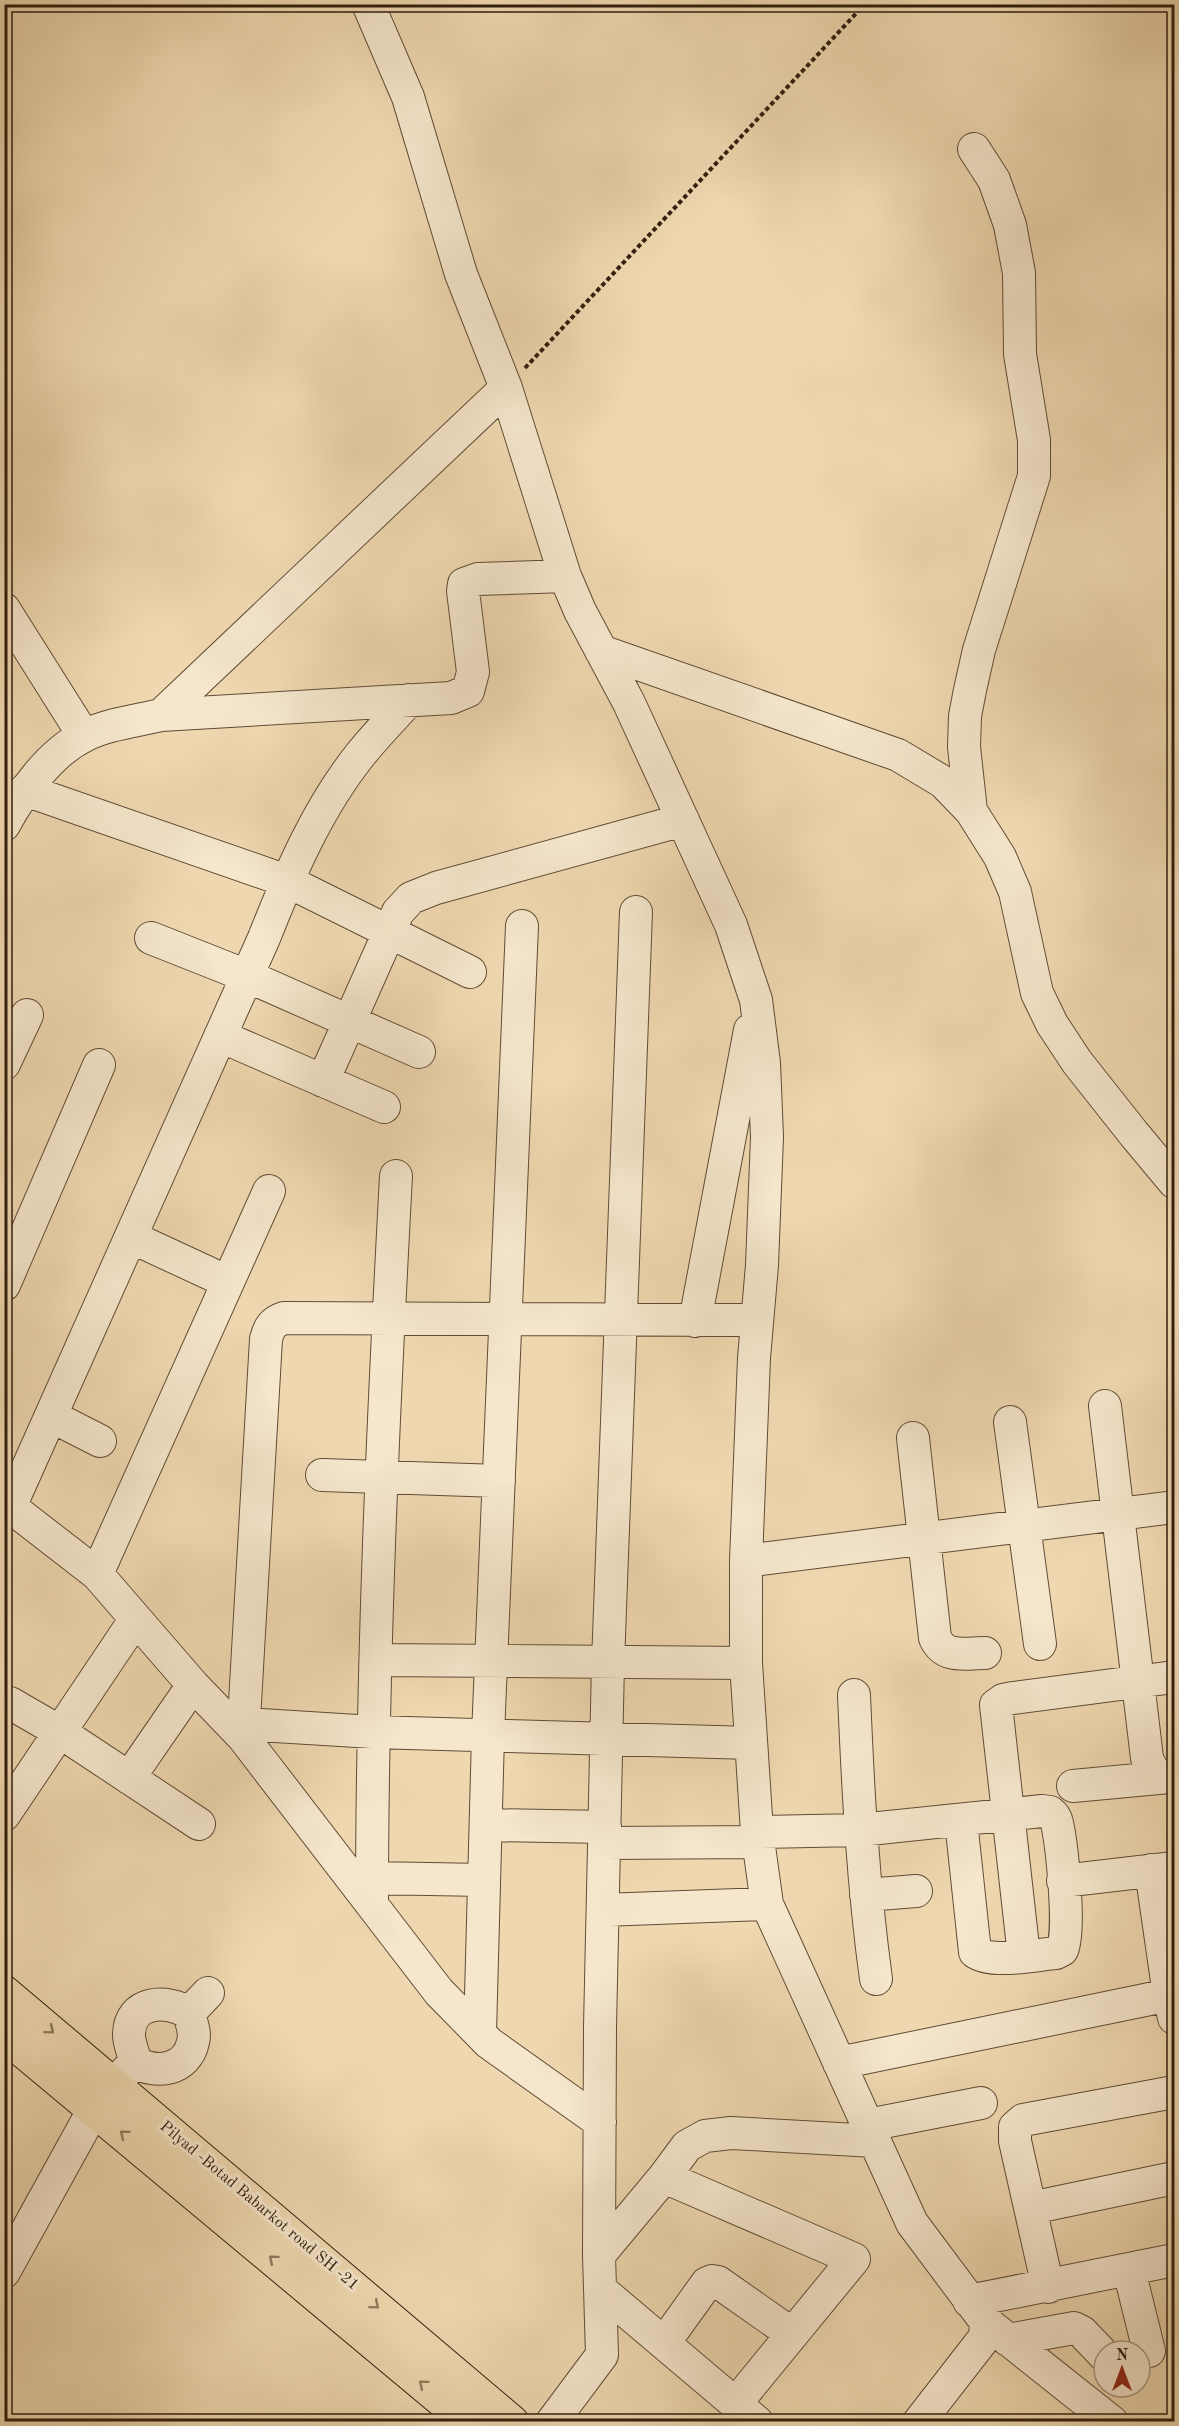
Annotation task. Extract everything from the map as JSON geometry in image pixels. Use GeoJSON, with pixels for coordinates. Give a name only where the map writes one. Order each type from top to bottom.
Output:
{"type":"FeatureCollection","features":[{"type":"Feature","properties":{"kind":"main road","name":"Pilyad -Botad Babarkot road SH -21"},"geometry":{"type":"LineString","coordinates":[[4,1992],[124,2073],[512,2421]]}},
{"type":"Feature","properties":{"kind":"main road","name":"Pilyad -Botad Babarkot road SH -21"},"geometry":{"type":"LineString","coordinates":[[4,2035],[468,2421]]}},
{"type":"Feature","properties":{"kind":"street"},"geometry":{"type":"LineString","coordinates":[[368,4],[408,98],[461,274],[506,388],[565,576],[580,611],[629,704],[731,925],[756,1000],[764,1064],[767,1137],[762,1265],[754,1358],[746,1560],[746,1663],[758,1837],[767,1904],[912,2223],[988,2321],[1112,2421]]}},
{"type":"Feature","properties":{"kind":"street"},"geometry":{"type":"LineString","coordinates":[[971,811],[964,747],[965,716],[979,650],[1034,476],[1034,440],[1020,354],[1019,273],[1010,225],[994,180],[974,149]]}},
{"type":"Feature","properties":{"kind":"street"},"geometry":{"type":"LineString","coordinates":[[161,715],[506,388]]}},
{"type":"Feature","properties":{"kind":"street"},"geometry":{"type":"LineString","coordinates":[[4,825],[25,790],[56,756],[84,736],[161,715],[451,698],[468,691],[473,672],[464,584],[478,579],[565,576]]}},
{"type":"Feature","properties":{"kind":"street"},"geometry":{"type":"LineString","coordinates":[[4,609],[84,736]]}},
{"type":"Feature","properties":{"kind":"street"},"geometry":{"type":"LineString","coordinates":[[601,651],[898,755],[943,782],[971,811],[1000,857],[1015,892],[1037,993],[1052,1024],[1084,1071],[1174,1182]]}},
{"type":"Feature","properties":{"kind":"street"},"geometry":{"type":"LineString","coordinates":[[409,700],[359,756],[332,795],[287,881],[51,1416],[7,1505],[97,1574],[193,1685],[244,1730],[372,1891],[439,1992],[489,2043],[600,2122]]}},
{"type":"Feature","properties":{"kind":"street"},"geometry":{"type":"LineString","coordinates":[[25,790],[287,881],[470,972]]}},
{"type":"Feature","properties":{"kind":"street"},"geometry":{"type":"LineString","coordinates":[[323,1081],[399,912],[411,898],[436,888],[683,820]]}},
{"type":"Feature","properties":{"kind":"street"},"geometry":{"type":"LineString","coordinates":[[552,2421],[602,2355],[599,2255],[600,2122],[608,1663],[636,912]]}},
{"type":"Feature","properties":{"kind":"street"},"geometry":{"type":"LineString","coordinates":[[480,2033],[488,1735],[522,926]]}},
{"type":"Feature","properties":{"kind":"street"},"geometry":{"type":"LineString","coordinates":[[151,938],[247,976],[419,1052]]}},
{"type":"Feature","properties":{"kind":"street"},"geometry":{"type":"LineString","coordinates":[[695,1321],[756,1000]]}},
{"type":"Feature","properties":{"kind":"street"},"geometry":{"type":"LineString","coordinates":[[4,1064],[27,1015]]}},
{"type":"Feature","properties":{"kind":"street"},"geometry":{"type":"LineString","coordinates":[[220,1036],[384,1107]]}},
{"type":"Feature","properties":{"kind":"street"},"geometry":{"type":"LineString","coordinates":[[4,1285],[99,1065]]}},
{"type":"Feature","properties":{"kind":"street"},"geometry":{"type":"LineString","coordinates":[[372,1891],[373,1732],[388,1318],[396,1176]]}},
{"type":"Feature","properties":{"kind":"street"},"geometry":{"type":"LineString","coordinates":[[97,1574],[269,1191]]}},
{"type":"Feature","properties":{"kind":"street"},"geometry":{"type":"LineString","coordinates":[[131,1237],[228,1282]]}},
{"type":"Feature","properties":{"kind":"street"},"geometry":{"type":"LineString","coordinates":[[244,1730],[266,1351],[269,1328],[276,1321],[284,1318],[757,1320]]}},
{"type":"Feature","properties":{"kind":"street"},"geometry":{"type":"LineString","coordinates":[[1105,1406],[1147,1758],[1151,1769],[1157,1775],[1172,1777]]}},
{"type":"Feature","properties":{"kind":"street"},"geometry":{"type":"LineString","coordinates":[[51,1416],[100,1441]]}},
{"type":"Feature","properties":{"kind":"street"},"geometry":{"type":"LineString","coordinates":[[1010,1422],[1040,1644]]}},
{"type":"Feature","properties":{"kind":"street"},"geometry":{"type":"LineString","coordinates":[[913,1438],[935,1638],[939,1647],[947,1653],[985,1653]]}},
{"type":"Feature","properties":{"kind":"street"},"geometry":{"type":"LineString","coordinates":[[322,1475],[499,1482]]}},
{"type":"Feature","properties":{"kind":"street"},"geometry":{"type":"LineString","coordinates":[[746,1560],[1174,1507]]}},
{"type":"Feature","properties":{"kind":"street"},"geometry":{"type":"LineString","coordinates":[[4,1815],[135,1620]]}},
{"type":"Feature","properties":{"kind":"street"},"geometry":{"type":"LineString","coordinates":[[376,1660],[746,1663]]}},
{"type":"Feature","properties":{"kind":"street"},"geometry":{"type":"LineString","coordinates":[[1024,1956],[996,1706],[1002,1700],[1013,1698],[1174,1677]]}},
{"type":"Feature","properties":{"kind":"street"},"geometry":{"type":"LineString","coordinates":[[129,1778],[193,1685]]}},
{"type":"Feature","properties":{"kind":"street"},"geometry":{"type":"LineString","coordinates":[[854,1695],[860,1830],[876,1979]]}},
{"type":"Feature","properties":{"kind":"street"},"geometry":{"type":"LineString","coordinates":[[10,1703],[60,1732],[199,1824]]}},
{"type":"Feature","properties":{"kind":"street"},"geometry":{"type":"LineString","coordinates":[[244,1730],[751,1743]]}},
{"type":"Feature","properties":{"kind":"street"},"geometry":{"type":"LineString","coordinates":[[1073,1785],[1172,1777]]}},
{"type":"Feature","properties":{"kind":"street"},"geometry":{"type":"LineString","coordinates":[[486,1825],[604,1835],[758,1837],[1050,1812],[1057,1822],[1063,1881],[1066,1935],[1062,1950],[1056,1953],[994,1958],[981,1957],[975,1952],[961,1821]]}},
{"type":"Feature","properties":{"kind":"street"},"geometry":{"type":"LineString","coordinates":[[839,2063],[1173,2002],[1163,1869],[1063,1881]]}},
{"type":"Feature","properties":{"kind":"street"},"geometry":{"type":"LineString","coordinates":[[372,1891],[484,1880]]}},
{"type":"Feature","properties":{"kind":"street"},"geometry":{"type":"LineString","coordinates":[[866,1895],[916,1891]]}},
{"type":"Feature","properties":{"kind":"street"},"geometry":{"type":"LineString","coordinates":[[603,1910],[767,1904]]}},
{"type":"Feature","properties":{"kind":"street"},"geometry":{"type":"LineString","coordinates":[[160,2003],[176,2006],[199,2003],[194,2041],[181,2062],[170,2068],[158,2070],[146,2068],[124,2073],[128,2034],[133,2018],[145,2007],[160,2003]]}},
{"type":"Feature","properties":{"kind":"street"},"geometry":{"type":"LineString","coordinates":[[1048,2287],[1015,2141],[1015,2127],[1023,2120],[1174,2092]]}},
{"type":"Feature","properties":{"kind":"street"},"geometry":{"type":"LineString","coordinates":[[599,2255],[687,2146],[705,2136],[730,2133],[871,2133],[981,2103]]}},
{"type":"Feature","properties":{"kind":"street"},"geometry":{"type":"LineString","coordinates":[[6,2266],[94,2109]]}},
{"type":"Feature","properties":{"kind":"street"},"geometry":{"type":"LineString","coordinates":[[601,2290],[747,2412],[792,2334],[854,2259],[664,2177]]}},
{"type":"Feature","properties":{"kind":"street"},"geometry":{"type":"LineString","coordinates":[[1031,2208],[1174,2178]]}},
{"type":"Feature","properties":{"kind":"street"},"geometry":{"type":"LineString","coordinates":[[919,2421],[985,2337],[988,2321],[1048,2287],[1174,2260]]}},
{"type":"Feature","properties":{"kind":"street"},"geometry":{"type":"LineString","coordinates":[[1129,2270],[1154,2350]]}},
{"type":"Feature","properties":{"kind":"street"},"geometry":{"type":"LineString","coordinates":[[664,2343],[707,2283],[712,2281],[718,2282],[792,2334]]}},
{"type":"Feature","properties":{"kind":"street"},"geometry":{"type":"LineString","coordinates":[[988,2321],[1074,2328],[1082,2332],[1092,2342]]}},
{"type":"Feature","properties":{"kind":"path"},"geometry":{"type":"LineString","coordinates":[[506,388],[865,4]]}}]}
